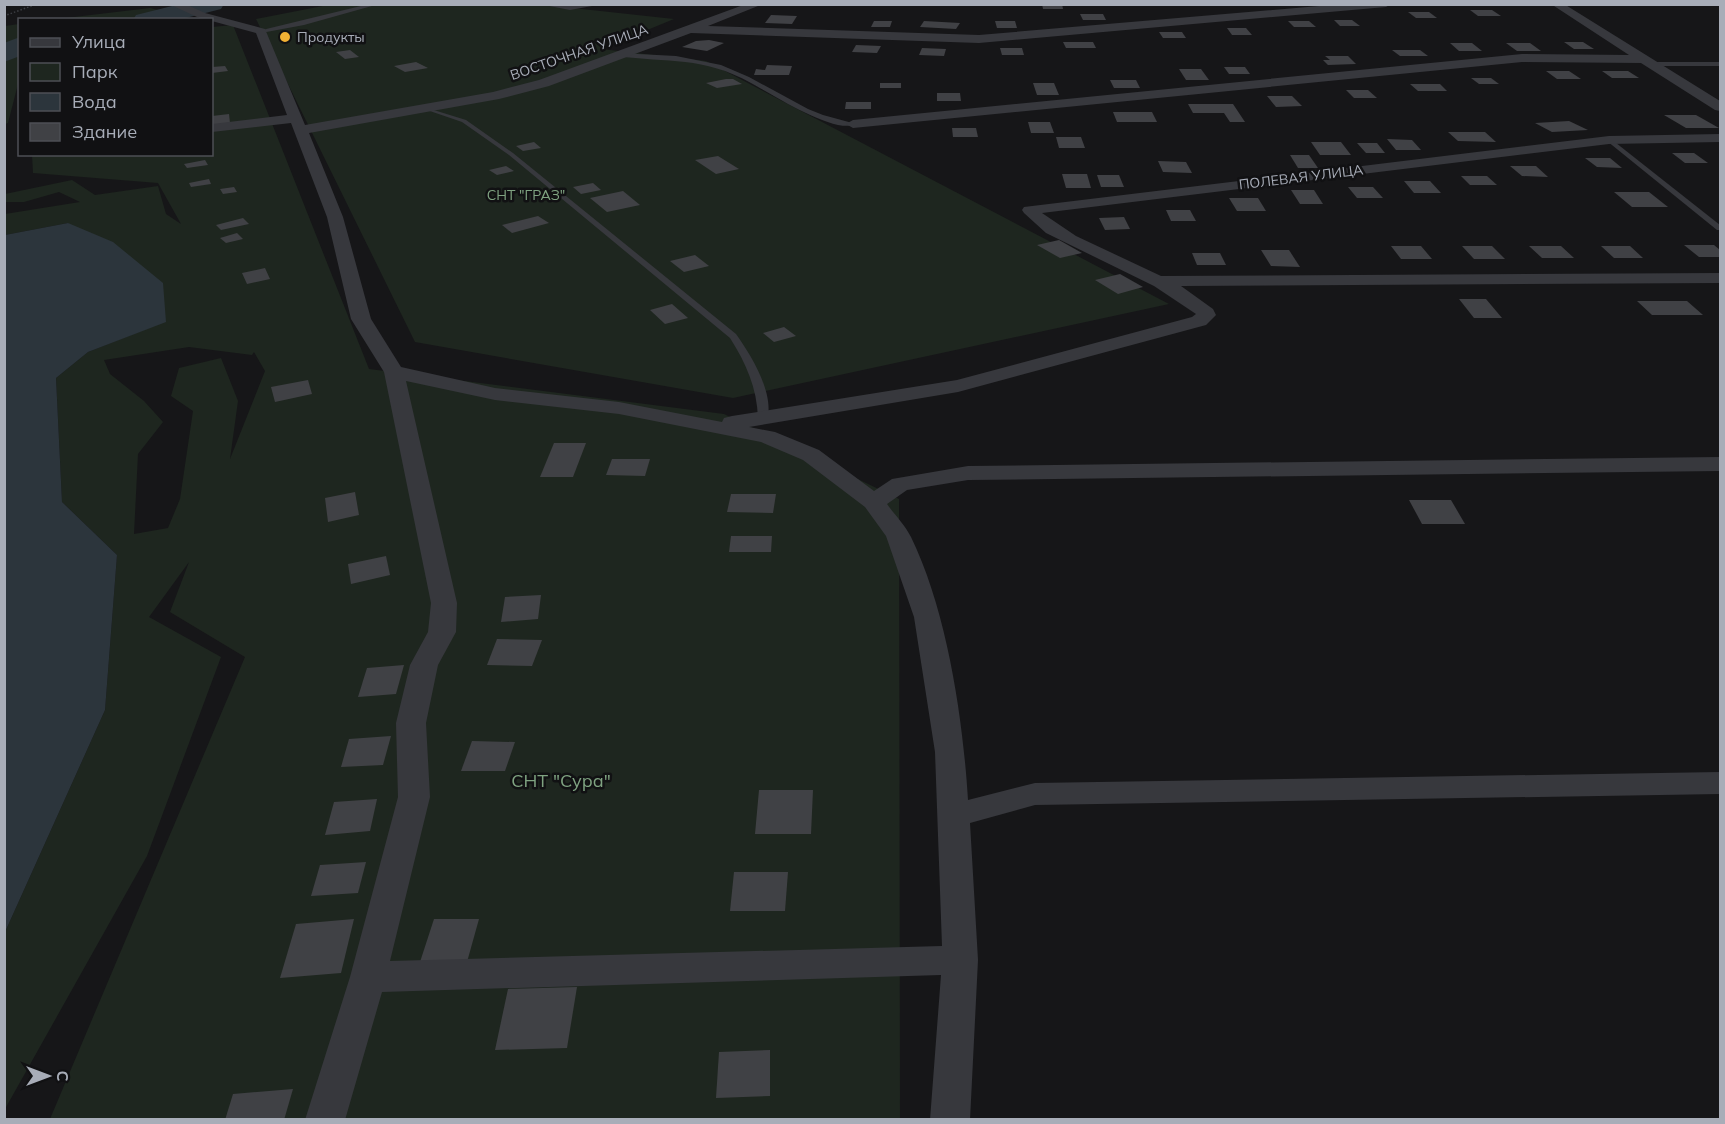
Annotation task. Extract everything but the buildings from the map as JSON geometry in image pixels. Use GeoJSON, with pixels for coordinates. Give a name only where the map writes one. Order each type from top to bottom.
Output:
{"type":"FeatureCollection","features":[{"type":"Feature","properties":{"kind":"street"},"geometry":{"type":"LineString","coordinates":[[174,4],[212,18]]}},
{"type":"Feature","properties":{"kind":"street","name":"ВОСТОЧНАЯ УЛИЦА"},"geometry":{"type":"LineString","coordinates":[[213,128],[297,124],[426,108],[514,91],[758,4]]}},
{"type":"Feature","properties":{"kind":"street"},"geometry":{"type":"LineString","coordinates":[[687,29],[980,39],[1386,4]]}},
{"type":"Feature","properties":{"kind":"street"},"geometry":{"type":"LineString","coordinates":[[1556,4],[1720,108]]}},
{"type":"Feature","properties":{"kind":"street"},"geometry":{"type":"LineString","coordinates":[[213,18],[261,31],[335,217],[361,319],[394,372],[444,603],[442,632],[424,665],[411,723],[414,797],[368,977],[325,1119]]}},
{"type":"Feature","properties":{"kind":"street"},"geometry":{"type":"LineString","coordinates":[[853,124],[1522,58],[1647,62]]}},
{"type":"Feature","properties":{"kind":"street","name":"ПОЛЕВАЯ УЛИЦА"},"geometry":{"type":"LineString","coordinates":[[1160,281],[1103,257],[1041,222],[1030,210],[1609,140],[1720,138]]}},
{"type":"Feature","properties":{"kind":"street"},"geometry":{"type":"LineString","coordinates":[[1160,281],[1720,278]]}},
{"type":"Feature","properties":{"kind":"street"},"geometry":{"type":"LineString","coordinates":[[717,426],[958,386],[1199,321],[1206,315],[1204,309],[1160,281]]}},
{"type":"Feature","properties":{"kind":"street"},"geometry":{"type":"LineString","coordinates":[[394,372],[495,394],[619,408],[767,437],[811,455],[873,502],[898,536],[927,617],[950,752],[960,960],[950,1119]]}},
{"type":"Feature","properties":{"kind":"street"},"geometry":{"type":"LineString","coordinates":[[873,502],[900,484],[968,473],[1720,464]]}},
{"type":"Feature","properties":{"kind":"street"},"geometry":{"type":"LineString","coordinates":[[953,816],[1035,794],[1720,783]]}},
{"type":"Feature","properties":{"kind":"street"},"geometry":{"type":"LineString","coordinates":[[368,977],[960,960]]}},
{"type":"Feature","properties":{"kind":"lane"},"geometry":{"type":"LineString","coordinates":[[261,31],[304,23],[377,4]]}},
{"type":"Feature","properties":{"kind":"lane"},"geometry":{"type":"LineString","coordinates":[[541,4],[570,8],[601,4]]}},
{"type":"Feature","properties":{"kind":"lane"},"geometry":{"type":"LineString","coordinates":[[619,55],[715,64],[761,85],[786,102],[829,121],[853,124]]}},
{"type":"Feature","properties":{"kind":"lane"},"geometry":{"type":"LineString","coordinates":[[1647,62],[1720,64]]}},
{"type":"Feature","properties":{"kind":"lane"},"geometry":{"type":"LineString","coordinates":[[426,108],[464,121],[474,127],[564,197],[733,336],[754,371],[764,403],[763,418]]}},
{"type":"Feature","properties":{"kind":"lane"},"geometry":{"type":"LineString","coordinates":[[1609,140],[1720,228]]}},
{"type":"Feature","properties":{"kind":"path"},"geometry":{"type":"LineString","coordinates":[[4,16],[37,4]]}},
{"type":"Feature","properties":{"kind":"green space","name":"СНТ \"ГРАЗ\""},"geometry":{"type":"Polygon","coordinates":[[[333,4],[536,4],[674,19],[601,49],[706,61],[1169,304],[733,398],[415,342],[256,19],[333,4]]]}},
{"type":"Feature","properties":{"kind":"green space"},"geometry":{"type":"Polygon","coordinates":[[[150,8],[191,18],[65,18],[150,8]]]}},
{"type":"Feature","properties":{"kind":"green space"},"geometry":{"type":"Polygon","coordinates":[[[18,24],[18,84],[8,123],[5,124],[5,26],[18,24]]]}},
{"type":"Feature","properties":{"kind":"green space","name":"СНТ \"Сура\""},"geometry":{"type":"Polygon","coordinates":[[[233,25],[369,369],[724,414],[899,499],[900,1119],[50,1119],[245,657],[170,612],[189,562],[149,617],[221,657],[147,856],[5,1109],[5,932],[105,710],[117,555],[62,502],[56,378],[88,352],[166,321],[68,223],[5,235],[5,214],[80,202],[59,192],[24,202],[5,202],[5,194],[72,180],[95,195],[158,186],[166,214],[181,224],[158,183],[33,173],[32,156],[213,156],[213,27],[233,25]],[[189,347],[104,360],[110,374],[144,401],[163,422],[138,454],[134,534],[168,528],[180,499],[193,411],[171,396],[179,368],[221,358],[238,401],[230,459],[265,371],[254,352],[252,355],[189,347]]]}},
{"type":"Feature","properties":{"kind":"water"},"geometry":{"type":"Polygon","coordinates":[[[68,223],[113,242],[163,283],[166,322],[88,352],[56,378],[62,502],[117,555],[105,710],[5,932],[5,235],[68,223]]]}},
{"type":"Feature","properties":{"kind":"waterway"},"geometry":{"type":"LineString","coordinates":[[154,18],[213,4]]}},
{"type":"Feature","properties":{"kind":"waterway"},"geometry":{"type":"LineString","coordinates":[[4,54],[18,46]]}},
{"type":"Feature","properties":{"kind":"place","name":"Продукты"},"geometry":{"type":"Point","coordinates":[285,37]}}]}
